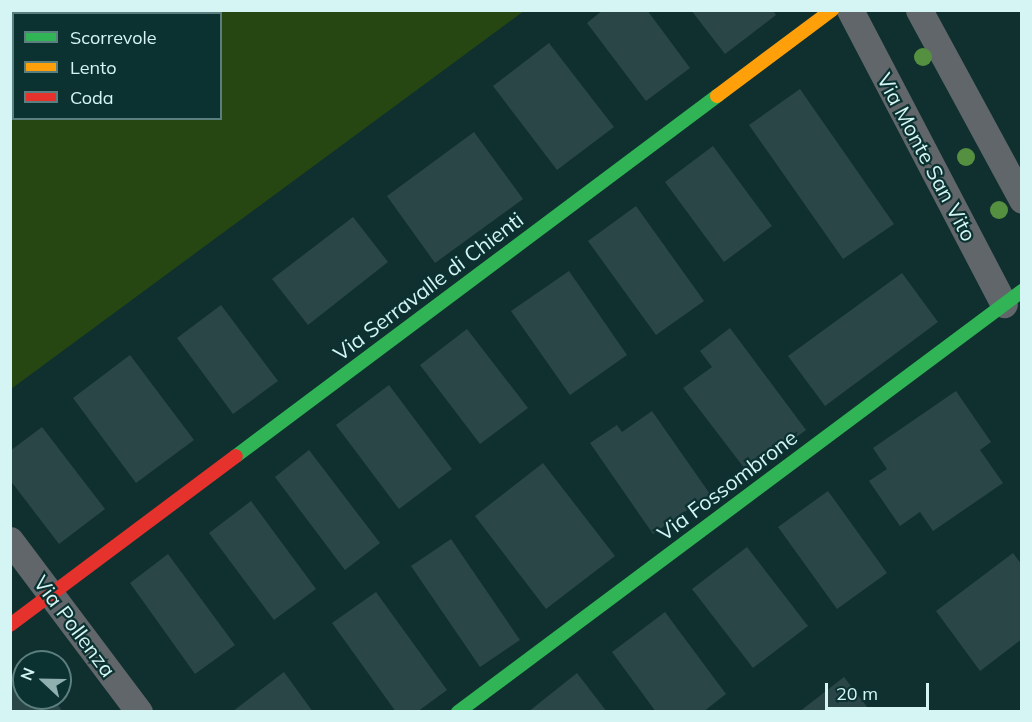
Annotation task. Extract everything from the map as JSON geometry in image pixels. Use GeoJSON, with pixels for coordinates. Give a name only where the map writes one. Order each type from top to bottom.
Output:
{"type":"FeatureCollection","features":[{"type":"Feature","properties":{"kind":"street","name":"Via Serravalle di Chienti"},"geometry":{"type":"LineString","coordinates":[[10,625],[832,10]]}},
{"type":"Feature","properties":{"kind":"street","name":"Via Monte San Vito"},"geometry":{"type":"LineString","coordinates":[[850,10],[1013,298]]}},
{"type":"Feature","properties":{"kind":"street"},"geometry":{"type":"LineString","coordinates":[[919,10],[1022,200]]}},
{"type":"Feature","properties":{"kind":"street","name":"Via Fossombrone"},"geometry":{"type":"LineString","coordinates":[[458,711],[1013,298]]}},
{"type":"Feature","properties":{"kind":"street","name":"Via Pollenza"},"geometry":{"type":"LineString","coordinates":[[10,540],[139,711]]}},
{"type":"Feature","properties":{"kind":"green space"},"geometry":{"type":"Polygon","coordinates":[[[11,10],[524,11],[11,389],[11,10]]]}},
{"type":"Feature","properties":{"kind":"building"},"geometry":{"type":"Polygon","coordinates":[[[603,10],[647,10],[690,68],[646,101],[587,23],[603,10]]]}},
{"type":"Feature","properties":{"kind":"building"},"geometry":{"type":"Polygon","coordinates":[[[691,10],[773,10],[776,15],[725,54],[691,10]]]}},
{"type":"Feature","properties":{"kind":"building"},"geometry":{"type":"Polygon","coordinates":[[[549,43],[614,127],[557,170],[493,86],[549,43]]]}},
{"type":"Feature","properties":{"kind":"building"},"geometry":{"type":"Polygon","coordinates":[[[800,89],[894,224],[843,259],[749,125],[800,89]]]}},
{"type":"Feature","properties":{"kind":"building"},"geometry":{"type":"Polygon","coordinates":[[[474,132],[523,199],[435,263],[387,196],[474,132]]]}},
{"type":"Feature","properties":{"kind":"building"},"geometry":{"type":"Polygon","coordinates":[[[713,146],[772,226],[724,262],[665,182],[713,146]]]}},
{"type":"Feature","properties":{"kind":"building"},"geometry":{"type":"Polygon","coordinates":[[[636,206],[704,301],[656,335],[588,241],[636,206]]]}},
{"type":"Feature","properties":{"kind":"building"},"geometry":{"type":"Polygon","coordinates":[[[353,217],[388,262],[308,325],[272,279],[353,217]]]}},
{"type":"Feature","properties":{"kind":"building"},"geometry":{"type":"Polygon","coordinates":[[[569,271],[627,355],[570,395],[511,311],[569,271]]]}},
{"type":"Feature","properties":{"kind":"building"},"geometry":{"type":"Polygon","coordinates":[[[902,273],[938,322],[825,406],[788,356],[902,273]]]}},
{"type":"Feature","properties":{"kind":"building"},"geometry":{"type":"Polygon","coordinates":[[[221,305],[278,381],[233,414],[177,338],[221,305]]]}},
{"type":"Feature","properties":{"kind":"building"},"geometry":{"type":"Polygon","coordinates":[[[730,328],[806,430],[748,473],[683,388],[712,367],[700,351],[730,328]]]}},
{"type":"Feature","properties":{"kind":"building"},"geometry":{"type":"Polygon","coordinates":[[[467,329],[528,408],[480,444],[420,365],[467,329]]]}},
{"type":"Feature","properties":{"kind":"building"},"geometry":{"type":"Polygon","coordinates":[[[130,355],[194,440],[136,483],[73,398],[130,355]]]}},
{"type":"Feature","properties":{"kind":"building"},"geometry":{"type":"Polygon","coordinates":[[[389,385],[452,469],[399,509],[336,425],[389,385]]]}},
{"type":"Feature","properties":{"kind":"building"},"geometry":{"type":"Polygon","coordinates":[[[956,391],[991,442],[980,450],[1003,483],[933,531],[920,512],[900,526],[869,481],[887,469],[873,448],[956,391]]]}},
{"type":"Feature","properties":{"kind":"building"},"geometry":{"type":"Polygon","coordinates":[[[652,411],[710,494],[653,534],[590,443],[617,425],[622,432],[652,411]]]}},
{"type":"Feature","properties":{"kind":"building"},"geometry":{"type":"Polygon","coordinates":[[[42,427],[105,509],[59,544],[10,480],[10,451],[42,427]]]}},
{"type":"Feature","properties":{"kind":"building"},"geometry":{"type":"Polygon","coordinates":[[[309,450],[380,543],[345,570],[275,477],[309,450]]]}},
{"type":"Feature","properties":{"kind":"building"},"geometry":{"type":"Polygon","coordinates":[[[543,463],[615,556],[546,609],[475,516],[543,463]]]}},
{"type":"Feature","properties":{"kind":"building"},"geometry":{"type":"Polygon","coordinates":[[[828,491],[887,573],[837,609],[778,527],[828,491]]]}},
{"type":"Feature","properties":{"kind":"building"},"geometry":{"type":"Polygon","coordinates":[[[251,501],[316,589],[274,620],[209,533],[251,501]]]}},
{"type":"Feature","properties":{"kind":"building"},"geometry":{"type":"Polygon","coordinates":[[[451,539],[520,640],[480,667],[411,566],[451,539]]]}},
{"type":"Feature","properties":{"kind":"building"},"geometry":{"type":"Polygon","coordinates":[[[747,547],[808,626],[753,668],[692,589],[747,547]]]}},
{"type":"Feature","properties":{"kind":"building"},"geometry":{"type":"Polygon","coordinates":[[[1013,553],[1022,565],[1022,639],[980,671],[936,611],[1013,553]]]}},
{"type":"Feature","properties":{"kind":"building"},"geometry":{"type":"Polygon","coordinates":[[[168,554],[235,645],[195,674],[130,583],[168,554]]]}},
{"type":"Feature","properties":{"kind":"building"},"geometry":{"type":"Polygon","coordinates":[[[376,592],[447,690],[417,712],[396,712],[332,623],[376,592]]]}},
{"type":"Feature","properties":{"kind":"building"},"geometry":{"type":"Polygon","coordinates":[[[665,612],[726,694],[703,712],[656,712],[612,652],[665,612]]]}},
{"type":"Feature","properties":{"kind":"building"},"geometry":{"type":"Polygon","coordinates":[[[284,672],[313,712],[232,712],[284,672]]]}},
{"type":"Feature","properties":{"kind":"building"},"geometry":{"type":"Polygon","coordinates":[[[577,673],[607,712],[528,712],[577,673]]]}},
{"type":"Feature","properties":{"kind":"building"},"geometry":{"type":"Polygon","coordinates":[[[844,677],[871,712],[799,712],[844,677]]]}},
{"type":"Feature","properties":{"kind":"building"},"geometry":{"type":"Polygon","coordinates":[[[12,684],[12,710],[62,710],[63,712],[10,712],[10,685],[12,684]]]}},
{"type":"Feature","properties":{"kind":"traffic: fast"},"geometry":{"type":"LineString","coordinates":[[236,456],[717,96]]}},
{"type":"Feature","properties":{"kind":"traffic: fast"},"geometry":{"type":"LineString","coordinates":[[458,712],[1022,291]]}},
{"type":"Feature","properties":{"kind":"traffic: slow"},"geometry":{"type":"LineString","coordinates":[[717,96],[832,10]]}},
{"type":"Feature","properties":{"kind":"traffic: jam"},"geometry":{"type":"LineString","coordinates":[[10,625],[236,456]]}}]}
